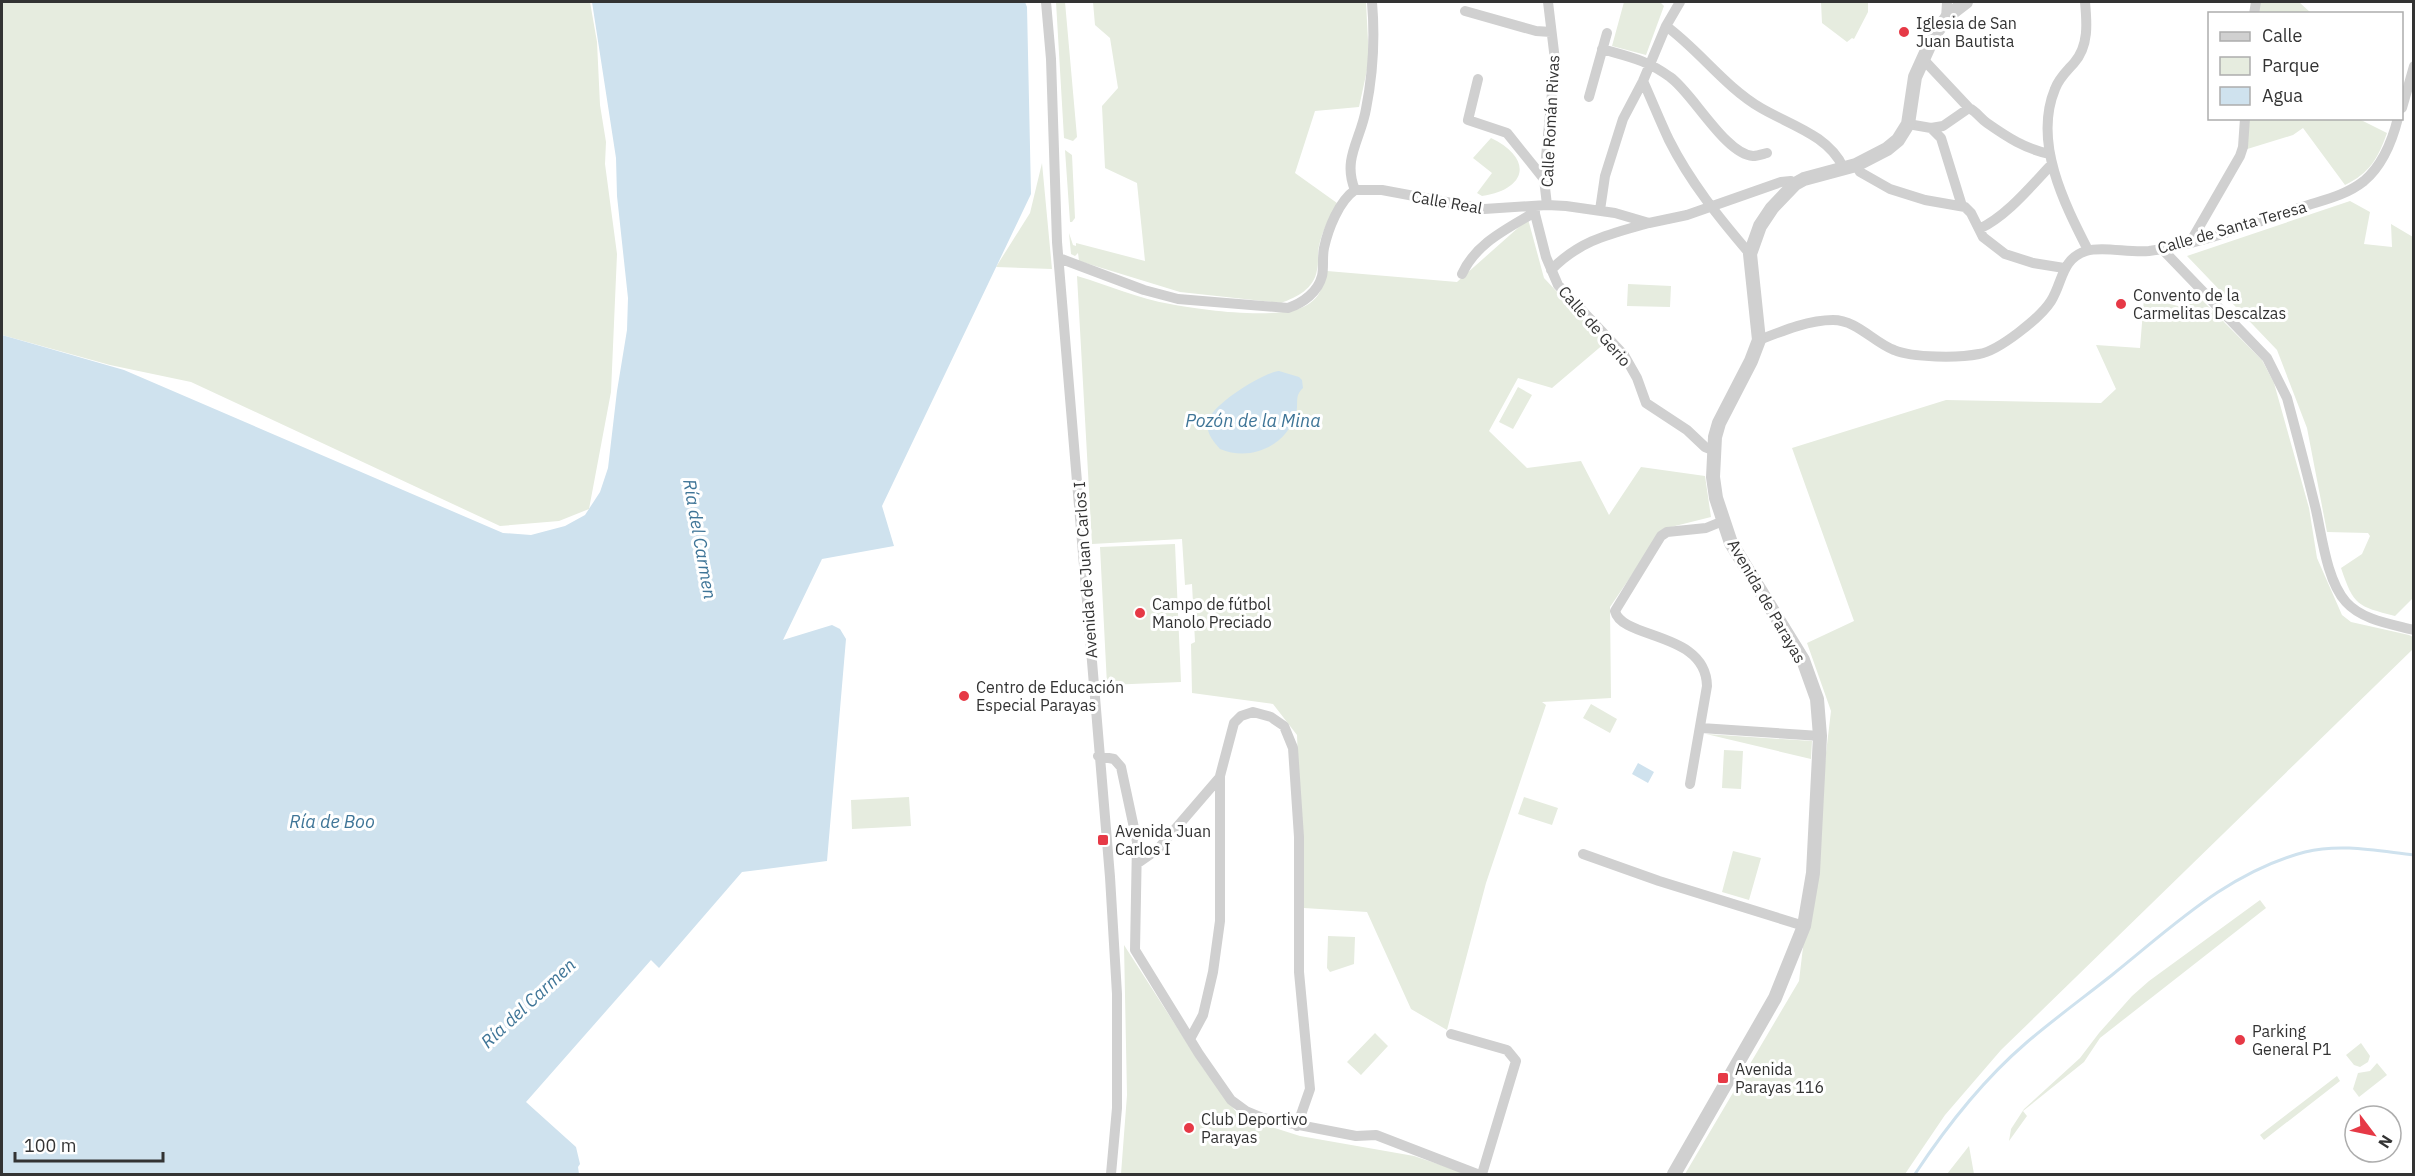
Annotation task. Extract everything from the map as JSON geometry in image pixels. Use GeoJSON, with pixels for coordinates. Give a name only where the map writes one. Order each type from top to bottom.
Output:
{"type":"FeatureCollection","features":[{"type":"Feature","properties":{"kind":"street","name":"Avenida de Juan Carlos I"},"geometry":{"type":"LineString","coordinates":[[1046,2],[1050,38],[1059,258],[1098,756],[1110,877],[1117,994],[1118,1079],[1112,1174]]}},
{"type":"Feature","properties":{"kind":"street"},"geometry":{"type":"LineString","coordinates":[[1059,258],[1144,290],[1178,299],[1288,308],[1300,304],[1319,284],[1323,275],[1324,248],[1330,231],[1342,203],[1354,190],[1349,165],[1366,112],[1371,80],[1372,2]]}},
{"type":"Feature","properties":{"kind":"street","name":"Calle Román Rivas"},"geometry":{"type":"LineString","coordinates":[[1547,205],[1544,179],[1555,60],[1548,2]]}},
{"type":"Feature","properties":{"kind":"street"},"geometry":{"type":"LineString","coordinates":[[1600,210],[1611,154],[1623,119],[1643,81],[1666,26],[1680,2]]}},
{"type":"Feature","properties":{"kind":"street"},"geometry":{"type":"LineString","coordinates":[[1946,19],[1947,2]]}},
{"type":"Feature","properties":{"kind":"street"},"geometry":{"type":"LineString","coordinates":[[1961,2],[1934,35],[1922,58],[1915,77],[1908,124],[1931,128],[1943,126],[1969,108]]}},
{"type":"Feature","properties":{"kind":"street"},"geometry":{"type":"LineString","coordinates":[[1759,340],[1812,323],[1834,320],[1859,328],[1884,345],[1904,353],[1941,355],[1988,353],[2008,340],[2045,308],[2056,290],[2064,268],[2075,255],[2088,250],[2067,206],[2051,159],[2048,132],[2051,99],[2062,77],[2081,54],[2087,27],[2085,2]]}},
{"type":"Feature","properties":{"kind":"street"},"geometry":{"type":"LineString","coordinates":[[1465,11],[1536,31],[1551,32]]}},
{"type":"Feature","properties":{"kind":"street"},"geometry":{"type":"LineString","coordinates":[[1666,26],[1685,40],[1747,99],[1833,150],[1849,166],[1890,189],[1925,200],[1962,206],[1971,213],[1988,242],[2005,254],[2033,263],[2064,268]]}},
{"type":"Feature","properties":{"kind":"street"},"geometry":{"type":"LineString","coordinates":[[1589,97],[1607,33]]}},
{"type":"Feature","properties":{"kind":"street"},"geometry":{"type":"LineString","coordinates":[[1602,49],[1650,63],[1678,83],[1698,110],[1742,152],[1753,156],[1767,153]]}},
{"type":"Feature","properties":{"kind":"street"},"geometry":{"type":"LineString","coordinates":[[1922,58],[1984,121],[2008,138],[2051,159]]}},
{"type":"Feature","properties":{"kind":"street"},"geometry":{"type":"LineString","coordinates":[[2403,104],[2414,66]]}},
{"type":"Feature","properties":{"kind":"street"},"geometry":{"type":"LineString","coordinates":[[1478,79],[1468,120],[1507,133],[1544,179]]}},
{"type":"Feature","properties":{"kind":"street"},"geometry":{"type":"LineString","coordinates":[[1643,81],[1670,141],[1710,207],[1750,254]]}},
{"type":"Feature","properties":{"kind":"street"},"geometry":{"type":"LineString","coordinates":[[2191,241],[2240,156],[2245,120]]}},
{"type":"Feature","properties":{"kind":"street","name":"Calle de Santa Teresa"},"geometry":{"type":"LineString","coordinates":[[2088,250],[2135,252],[2162,249],[2262,221],[2349,191],[2376,170],[2394,135],[2398,120]]}},
{"type":"Feature","properties":{"kind":"street","name":"Avenida de Parayas"},"geometry":{"type":"LineString","coordinates":[[1674,1174],[1775,998],[1804,926],[1813,873],[1820,736],[1817,699],[1803,660],[1739,557],[1723,521],[1713,477],[1719,423],[1751,361],[1759,340],[1750,254],[1760,226],[1772,208],[1795,184],[1849,166],[1887,149],[1898,140],[1908,124]]}},
{"type":"Feature","properties":{"kind":"street"},"geometry":{"type":"LineString","coordinates":[[1931,128],[1937,132],[1945,144],[1962,206]]}},
{"type":"Feature","properties":{"kind":"street"},"geometry":{"type":"LineString","coordinates":[[1979,229],[2007,208],[2051,159]]}},
{"type":"Feature","properties":{"kind":"street","name":"Calle Real"},"geometry":{"type":"LineString","coordinates":[[1354,190],[1382,190],[1484,209],[1534,209],[1547,205],[1600,210],[1649,223],[1710,207],[1781,182],[1791,181],[1795,184]]}},
{"type":"Feature","properties":{"kind":"street"},"geometry":{"type":"LineString","coordinates":[[1462,274],[1466,265],[1481,248],[1534,209]]}},
{"type":"Feature","properties":{"kind":"street","name":"Calle de Gerio"},"geometry":{"type":"LineString","coordinates":[[1534,209],[1551,270],[1558,285],[1624,355],[1637,378],[1646,403],[1688,430],[1705,447],[1715,451]]}},
{"type":"Feature","properties":{"kind":"street","name":"Calle de Gerio"},"geometry":{"type":"LineString","coordinates":[[1551,270],[1575,249],[1620,231],[1649,223]]}},
{"type":"Feature","properties":{"kind":"street"},"geometry":{"type":"LineString","coordinates":[[2162,249],[2250,339],[2277,376],[2288,398],[2322,540],[2337,588],[2345,601],[2355,611],[2414,630]]}},
{"type":"Feature","properties":{"kind":"street"},"geometry":{"type":"LineString","coordinates":[[1690,784],[1701,728],[1707,679],[1699,661],[1673,642],[1622,621],[1615,611],[1661,536],[1667,532],[1706,528],[1723,521]]}},
{"type":"Feature","properties":{"kind":"street"},"geometry":{"type":"LineString","coordinates":[[1190,1039],[1200,1022],[1207,998],[1220,921],[1220,776],[1236,719],[1247,714],[1259,713],[1281,722],[1289,736],[1294,759],[1299,837],[1299,972],[1310,1089],[1297,1126]]}},
{"type":"Feature","properties":{"kind":"street"},"geometry":{"type":"LineString","coordinates":[[1701,728],[1820,736]]}},
{"type":"Feature","properties":{"kind":"street"},"geometry":{"type":"LineString","coordinates":[[1098,756],[1114,759],[1121,767],[1137,842],[1135,950],[1231,1100],[1255,1116],[1356,1136],[1376,1135],[1479,1174],[1516,1061],[1507,1050],[1451,1034]]}},
{"type":"Feature","properties":{"kind":"street"},"geometry":{"type":"LineString","coordinates":[[1138,863],[1158,849],[1220,776]]}},
{"type":"Feature","properties":{"kind":"street"},"geometry":{"type":"LineString","coordinates":[[1583,854],[1804,926]]}},
{"type":"Feature","properties":{"kind":"green space"},"geometry":{"type":"Polygon","coordinates":[[[2,2],[590,2],[597,42],[600,105],[606,142],[605,164],[617,254],[611,392],[589,509],[559,521],[500,526],[191,382],[110,365],[2,335],[2,2]]]}},
{"type":"Feature","properties":{"kind":"green space"},"geometry":{"type":"Polygon","coordinates":[[[1056,2],[1065,2],[1077,137],[1073,141],[1064,138],[1056,2]]]}},
{"type":"Feature","properties":{"kind":"green space"},"geometry":{"type":"Polygon","coordinates":[[[1093,2],[1366,2],[1369,61],[1359,107],[1315,111],[1295,173],[1337,203],[1320,240],[1315,277],[1304,291],[1281,303],[1180,292],[1079,261],[1078,253],[1075,256],[1071,254],[1069,233],[1073,245],[1076,246],[1076,243],[1145,261],[1137,183],[1105,168],[1102,106],[1118,88],[1110,38],[1095,25],[1093,2]]]}},
{"type":"Feature","properties":{"kind":"green space"},"geometry":{"type":"Polygon","coordinates":[[[1624,2],[1660,2],[1664,6],[1646,55],[1612,46],[1624,2]]]}},
{"type":"Feature","properties":{"kind":"green space"},"geometry":{"type":"Polygon","coordinates":[[[1821,2],[1868,2],[1868,12],[1854,39],[1847,42],[1822,23],[1821,2]]]}},
{"type":"Feature","properties":{"kind":"green space"},"geometry":{"type":"Polygon","coordinates":[[[2260,2],[2299,2],[2310,12],[2258,12],[2260,2]]]}},
{"type":"Feature","properties":{"kind":"green space"},"geometry":{"type":"Polygon","coordinates":[[[2248,120],[2361,120],[2387,133],[2372,164],[2361,175],[2345,185],[2303,128],[2293,135],[2244,150],[2248,120]]]}},
{"type":"Feature","properties":{"kind":"green space"},"geometry":{"type":"Polygon","coordinates":[[[1491,138],[1505,146],[1514,155],[1519,163],[1520,172],[1509,187],[1482,196],[1477,193],[1492,173],[1473,158],[1491,138]]]}},
{"type":"Feature","properties":{"kind":"green space"},"geometry":{"type":"Polygon","coordinates":[[[1065,150],[1072,155],[1075,218],[1072,222],[1070,222],[1065,150]]]}},
{"type":"Feature","properties":{"kind":"green space"},"geometry":{"type":"Polygon","coordinates":[[[1042,163],[1052,269],[996,267],[1030,213],[1042,163]]]}},
{"type":"Feature","properties":{"kind":"green space"},"geometry":{"type":"Polygon","coordinates":[[[2350,201],[2370,212],[2364,244],[2392,247],[2391,224],[2413,237],[2414,597],[2395,616],[2365,606],[2354,597],[2350,590],[2341,568],[2362,554],[2370,536],[2368,533],[2327,532],[2307,428],[2277,350],[2187,256],[2350,201]]]}},
{"type":"Feature","properties":{"kind":"green space"},"geometry":{"type":"Polygon","coordinates":[[[1528,219],[1544,278],[1605,343],[1552,388],[1518,378],[1489,431],[1527,468],[1581,461],[1609,515],[1641,467],[1705,476],[1711,517],[1663,529],[1610,607],[1611,698],[1542,702],[1546,705],[1486,883],[1447,1030],[1411,1009],[1367,912],[1304,908],[1297,735],[1273,704],[1192,693],[1191,644],[1195,642],[1192,584],[1185,585],[1182,539],[1092,544],[1077,276],[1158,302],[1201,309],[1240,313],[1295,310],[1312,302],[1321,290],[1327,271],[1457,282],[1528,219]]]}},
{"type":"Feature","properties":{"kind":"green space"},"geometry":{"type":"Polygon","coordinates":[[[1628,284],[1671,286],[1670,307],[1627,306],[1628,284]]]}},
{"type":"Feature","properties":{"kind":"green space"},"geometry":{"type":"Polygon","coordinates":[[[2196,294],[2262,360],[2274,383],[2309,508],[2317,558],[2342,615],[2351,622],[2409,635],[2413,637],[2413,649],[2001,1050],[1945,1115],[1905,1174],[1685,1174],[1799,981],[1831,711],[1807,643],[1854,621],[1792,448],[1946,400],[2101,403],[2116,389],[2096,345],[2140,348],[2144,298],[2187,308],[2196,294]]]}},
{"type":"Feature","properties":{"kind":"green space"},"geometry":{"type":"Polygon","coordinates":[[[1518,387],[1532,395],[1513,429],[1499,422],[1518,387]]]}},
{"type":"Feature","properties":{"kind":"green space","name":"Campo de fútbol Manolo Preciado"},"geometry":{"type":"Polygon","coordinates":[[[1175,544],[1181,682],[1107,685],[1100,547],[1175,544]]]}},
{"type":"Feature","properties":{"kind":"green space"},"geometry":{"type":"Polygon","coordinates":[[[1591,704],[1617,719],[1610,733],[1583,718],[1591,704]]]}},
{"type":"Feature","properties":{"kind":"green space"},"geometry":{"type":"Polygon","coordinates":[[[1706,734],[1812,741],[1811,759],[1706,734]]]}},
{"type":"Feature","properties":{"kind":"green space"},"geometry":{"type":"Polygon","coordinates":[[[1724,750],[1743,751],[1741,789],[1722,788],[1724,750]]]}},
{"type":"Feature","properties":{"kind":"green space"},"geometry":{"type":"Polygon","coordinates":[[[909,797],[911,826],[852,829],[851,800],[909,797]]]}},
{"type":"Feature","properties":{"kind":"green space"},"geometry":{"type":"Polygon","coordinates":[[[1524,797],[1558,808],[1552,825],[1518,814],[1524,797]]]}},
{"type":"Feature","properties":{"kind":"green space"},"geometry":{"type":"Polygon","coordinates":[[[1733,851],[1761,858],[1749,900],[1722,892],[1733,851]]]}},
{"type":"Feature","properties":{"kind":"green space"},"geometry":{"type":"Polygon","coordinates":[[[2260,900],[2266,908],[2100,1038],[2084,1062],[2023,1111],[2027,1116],[2009,1141],[2011,1129],[2024,1109],[2080,1058],[2132,996],[2260,900]]]}},
{"type":"Feature","properties":{"kind":"green space"},"geometry":{"type":"Polygon","coordinates":[[[1328,936],[1355,937],[1354,964],[1330,972],[1327,968],[1328,936]]]}},
{"type":"Feature","properties":{"kind":"green space"},"geometry":{"type":"Polygon","coordinates":[[[1124,945],[1203,1068],[1240,1117],[1300,1136],[1414,1156],[1468,1174],[1121,1174],[1127,1095],[1124,945]]]}},
{"type":"Feature","properties":{"kind":"green space"},"geometry":{"type":"Polygon","coordinates":[[[1375,1033],[1388,1046],[1361,1075],[1347,1062],[1375,1033]]]}},
{"type":"Feature","properties":{"kind":"green space"},"geometry":{"type":"Polygon","coordinates":[[[2361,1043],[2370,1056],[2368,1062],[2360,1067],[2354,1065],[2346,1055],[2361,1043]]]}},
{"type":"Feature","properties":{"kind":"green space"},"geometry":{"type":"Polygon","coordinates":[[[2377,1063],[2387,1075],[2359,1097],[2353,1089],[2358,1073],[2370,1071],[2377,1063]]]}},
{"type":"Feature","properties":{"kind":"green space"},"geometry":{"type":"Polygon","coordinates":[[[2337,1076],[2340,1081],[2264,1140],[2260,1135],[2337,1076]]]}},
{"type":"Feature","properties":{"kind":"green space"},"geometry":{"type":"Polygon","coordinates":[[[1969,1146],[1974,1174],[1947,1174],[1969,1146]]]}},
{"type":"Feature","properties":{"kind":"water","name":"Ría de Boo"},"geometry":{"type":"Polygon","coordinates":[[[592,2],[1025,2],[1027,7],[1031,194],[882,506],[894,546],[822,559],[783,640],[832,625],[840,629],[846,639],[827,861],[742,872],[659,968],[651,960],[526,1102],[576,1147],[580,1164],[579,1174],[2,1174],[2,335],[124,370],[503,533],[531,535],[565,526],[585,515],[600,492],[608,468],[627,330],[628,298],[617,196],[616,158],[592,2]]]}},
{"type":"Feature","properties":{"kind":"water","name":"Pozón de la Mina"},"geometry":{"type":"Polygon","coordinates":[[[1279,371],[1299,377],[1303,388],[1298,397],[1296,414],[1284,435],[1276,443],[1255,452],[1232,453],[1220,449],[1210,436],[1208,428],[1213,412],[1240,390],[1262,377],[1279,371]]]}},
{"type":"Feature","properties":{"kind":"water"},"geometry":{"type":"Polygon","coordinates":[[[1638,763],[1654,772],[1648,783],[1632,774],[1638,763]]]}},
{"type":"Feature","properties":{"kind":"waterway"},"geometry":{"type":"LineString","coordinates":[[1915,1174],[1966,1105],[2010,1057],[2179,920],[2226,887],[2277,861],[2319,849],[2360,849],[2414,855]]}},
{"type":"Feature","properties":{"kind":"place","name":"Iglesia de San Juan Bautista"},"geometry":{"type":"Point","coordinates":[1904,32]}},
{"type":"Feature","properties":{"kind":"place","name":"Convento de la Carmelitas Descalzas"},"geometry":{"type":"Point","coordinates":[2121,304]}},
{"type":"Feature","properties":{"kind":"place","name":"Campo de fútbol Manolo Preciado"},"geometry":{"type":"Point","coordinates":[1140,613]}},
{"type":"Feature","properties":{"kind":"place","name":"Centro de Educación Especial Parayas"},"geometry":{"type":"Point","coordinates":[964,696]}},
{"type":"Feature","properties":{"kind":"place","name":"Avenida Juan Carlos I"},"geometry":{"type":"Point","coordinates":[1103,840]}},
{"type":"Feature","properties":{"kind":"place","name":"Parking General P1"},"geometry":{"type":"Point","coordinates":[2240,1040]}},
{"type":"Feature","properties":{"kind":"place","name":"Avenida Parayas 116"},"geometry":{"type":"Point","coordinates":[1723,1078]}},
{"type":"Feature","properties":{"kind":"place","name":"Club Deportivo Parayas"},"geometry":{"type":"Point","coordinates":[1189,1128]}},
{"type":"Feature","properties":{"kind":"water label","name":"Ría del Carmen"},"geometry":{"type":"Point","coordinates":[700,539]}},
{"type":"Feature","properties":{"kind":"water label","name":"Ría del Carmen"},"geometry":{"type":"Point","coordinates":[528,1003]}}]}
